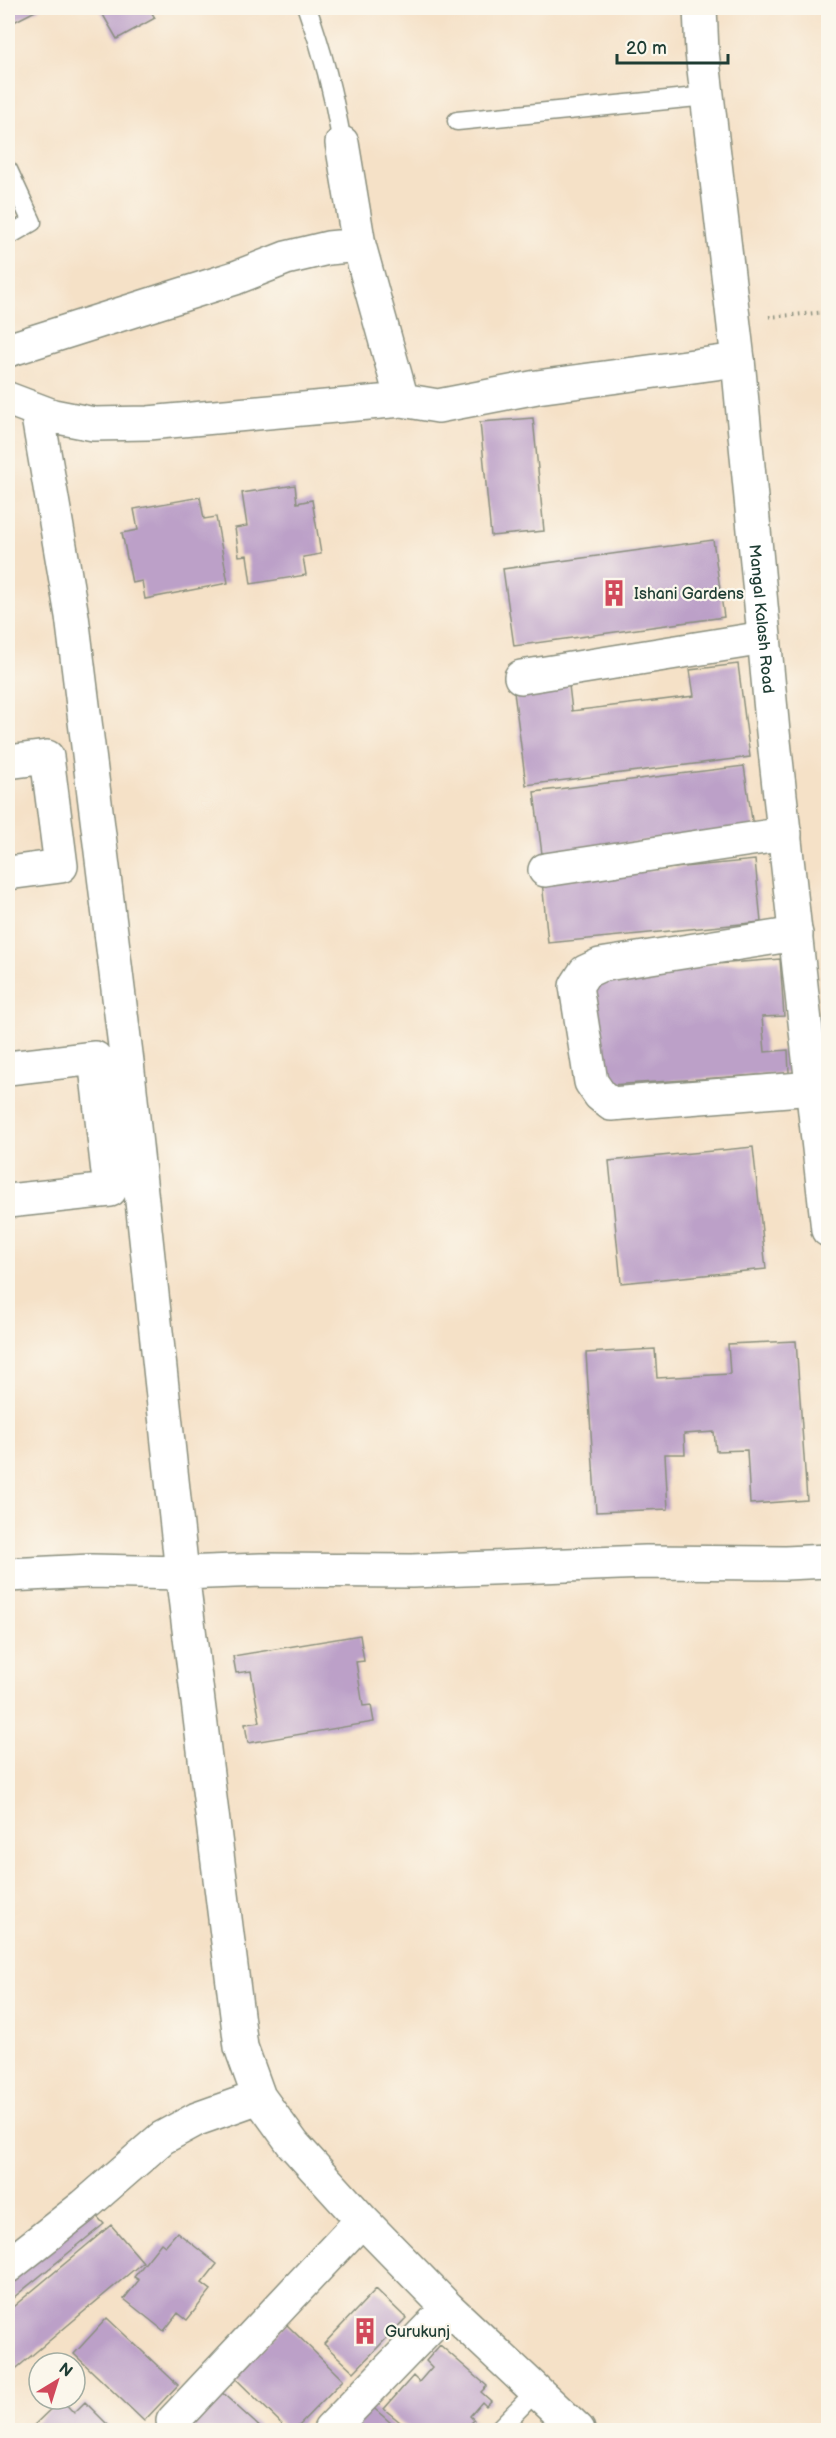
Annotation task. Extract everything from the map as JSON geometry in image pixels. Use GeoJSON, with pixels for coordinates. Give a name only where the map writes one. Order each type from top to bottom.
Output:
{"type":"FeatureCollection","features":[{"type":"Feature","properties":{"kind":"street","name":"Mangal Kalash Road"},"geometry":{"type":"LineString","coordinates":[[700,8],[707,96],[738,360],[764,638],[828,1230]]}},
{"type":"Feature","properties":{"kind":"street"},"geometry":{"type":"LineString","coordinates":[[342,143],[358,245],[402,400]]}},
{"type":"Feature","properties":{"kind":"street"},"geometry":{"type":"LineString","coordinates":[[8,350],[235,278],[286,258],[328,248],[358,245]]}},
{"type":"Feature","properties":{"kind":"street"},"geometry":{"type":"LineString","coordinates":[[578,2430],[448,2308],[362,2220],[293,2144],[259,2097],[241,2046],[183,1573],[124,1177],[111,1066],[90,761],[72,616],[22,405],[94,424],[148,423],[402,400],[438,406],[537,387],[738,360]]}},
{"type":"Feature","properties":{"kind":"street"},"geometry":{"type":"LineString","coordinates":[[521,677],[764,638]]}},
{"type":"Feature","properties":{"kind":"street"},"geometry":{"type":"LineString","coordinates":[[8,762],[47,757],[61,866],[8,873]]}},
{"type":"Feature","properties":{"kind":"street"},"geometry":{"type":"LineString","coordinates":[[48,766],[90,761]]}},
{"type":"Feature","properties":{"kind":"street"},"geometry":{"type":"LineString","coordinates":[[545,870],[785,834]]}},
{"type":"Feature","properties":{"kind":"street"},"geometry":{"type":"LineString","coordinates":[[796,934],[600,965],[585,972],[576,986],[591,1082],[600,1095],[611,1104],[813,1088]]}},
{"type":"Feature","properties":{"kind":"street"},"geometry":{"type":"LineString","coordinates":[[8,1068],[95,1058],[111,1066]]}},
{"type":"Feature","properties":{"kind":"street"},"geometry":{"type":"LineString","coordinates":[[8,1201],[110,1190],[124,1177]]}},
{"type":"Feature","properties":{"kind":"street"},"geometry":{"type":"LineString","coordinates":[[8,1575],[91,1571],[183,1573],[261,1570],[412,1571],[646,1562],[828,1561]]}},
{"type":"Feature","properties":{"kind":"street"},"geometry":{"type":"LineString","coordinates":[[8,2266],[84,2206],[162,2138],[197,2119],[259,2097]]}},
{"type":"Feature","properties":{"kind":"street"},"geometry":{"type":"LineString","coordinates":[[173,2421],[362,2220]]}},
{"type":"Feature","properties":{"kind":"street"},"geometry":{"type":"LineString","coordinates":[[330,2430],[448,2308]]}},
{"type":"Feature","properties":{"kind":"lane"},"geometry":{"type":"LineString","coordinates":[[307,8],[334,91],[342,143]]}},
{"type":"Feature","properties":{"kind":"lane"},"geometry":{"type":"LineString","coordinates":[[457,121],[707,96]]}},
{"type":"Feature","properties":{"kind":"lane"},"geometry":{"type":"LineString","coordinates":[[8,170],[32,222],[8,236]]}},
{"type":"Feature","properties":{"kind":"lane"},"geometry":{"type":"LineString","coordinates":[[498,2430],[536,2391]]}},
{"type":"Feature","properties":{"kind":"path"},"geometry":{"type":"LineString","coordinates":[[733,321],[828,312]]}},
{"type":"Feature","properties":{"kind":"building"},"geometry":{"type":"Polygon","coordinates":[[[8,8],[41,8],[14,22],[8,8]]]}},
{"type":"Feature","properties":{"kind":"building"},"geometry":{"type":"Polygon","coordinates":[[[99,8],[149,8],[155,18],[117,39],[99,8]]]}},
{"type":"Feature","properties":{"kind":"building"},"geometry":{"type":"Polygon","coordinates":[[[533,418],[544,531],[491,536],[480,422],[533,418]]]}},
{"type":"Feature","properties":{"kind":"building"},"geometry":{"type":"Polygon","coordinates":[[[295,485],[297,503],[312,500],[321,554],[303,557],[306,575],[251,584],[247,555],[239,556],[235,528],[247,526],[242,493],[295,485]]]}},
{"type":"Feature","properties":{"kind":"building"},"geometry":{"type":"Polygon","coordinates":[[[200,497],[204,519],[216,517],[228,583],[145,599],[142,581],[132,583],[122,533],[138,530],[134,509],[200,497]]]}},
{"type":"Feature","properties":{"kind":"building","name":"Ishani Gardens"},"geometry":{"type":"Polygon","coordinates":[[[713,540],[724,617],[514,646],[503,569],[713,540]]]}},
{"type":"Feature","properties":{"kind":"building"},"geometry":{"type":"Polygon","coordinates":[[[738,664],[750,757],[526,785],[514,692],[569,685],[572,711],[694,696],[690,670],[738,664]]]}},
{"type":"Feature","properties":{"kind":"building"},"geometry":{"type":"Polygon","coordinates":[[[744,766],[753,827],[542,854],[534,792],[744,766]]]}},
{"type":"Feature","properties":{"kind":"building"},"geometry":{"type":"Polygon","coordinates":[[[755,860],[761,922],[548,943],[542,881],[755,860]]]}},
{"type":"Feature","properties":{"kind":"building"},"geometry":{"type":"Polygon","coordinates":[[[780,959],[784,1016],[762,1017],[765,1052],[788,1050],[789,1073],[595,1086],[589,974],[780,959]]]}},
{"type":"Feature","properties":{"kind":"building"},"geometry":{"type":"Polygon","coordinates":[[[753,1147],[766,1269],[621,1283],[609,1161],[753,1147]]]}},
{"type":"Feature","properties":{"kind":"building"},"geometry":{"type":"Polygon","coordinates":[[[796,1341],[807,1500],[750,1504],[747,1450],[716,1451],[714,1432],[684,1434],[685,1454],[665,1454],[668,1509],[596,1512],[586,1353],[655,1349],[657,1378],[730,1374],[728,1344],[796,1341]]]}},
{"type":"Feature","properties":{"kind":"building"},"geometry":{"type":"Polygon","coordinates":[[[360,1635],[364,1661],[356,1662],[363,1706],[371,1705],[374,1722],[248,1743],[245,1724],[260,1722],[251,1671],[236,1673],[233,1656],[360,1635]]]}},
{"type":"Feature","properties":{"kind":"building"},"geometry":{"type":"Polygon","coordinates":[[[88,2207],[104,2224],[8,2302],[8,2273],[88,2207]]]}},
{"type":"Feature","properties":{"kind":"building"},"geometry":{"type":"Polygon","coordinates":[[[111,2225],[143,2262],[37,2351],[27,2351],[27,2359],[12,2372],[8,2367],[8,2311],[111,2225]]]}},
{"type":"Feature","properties":{"kind":"building"},"geometry":{"type":"Polygon","coordinates":[[[177,2232],[217,2264],[202,2283],[211,2290],[187,2320],[178,2313],[164,2331],[124,2299],[139,2280],[134,2277],[161,2243],[165,2246],[177,2232]]]}},
{"type":"Feature","properties":{"kind":"building","name":"Gurukunj"},"geometry":{"type":"Polygon","coordinates":[[[376,2289],[406,2318],[354,2372],[324,2344],[376,2289]]]}},
{"type":"Feature","properties":{"kind":"building"},"geometry":{"type":"Polygon","coordinates":[[[107,2318],[178,2385],[144,2421],[87,2366],[87,2351],[77,2351],[107,2318]]]}},
{"type":"Feature","properties":{"kind":"building"},"geometry":{"type":"Polygon","coordinates":[[[286,2324],[343,2380],[294,2430],[288,2430],[234,2377],[286,2324]]]}},
{"type":"Feature","properties":{"kind":"building"},"geometry":{"type":"Polygon","coordinates":[[[440,2345],[487,2386],[481,2392],[491,2401],[486,2406],[482,2402],[470,2416],[474,2420],[465,2430],[410,2430],[384,2409],[413,2376],[419,2382],[432,2367],[426,2361],[440,2345]]]}},
{"type":"Feature","properties":{"kind":"building"},"geometry":{"type":"Polygon","coordinates":[[[218,2389],[263,2430],[180,2430],[218,2389]]]}},
{"type":"Feature","properties":{"kind":"building"},"geometry":{"type":"Polygon","coordinates":[[[87,2404],[113,2430],[29,2430],[49,2411],[72,2411],[74,2413],[87,2411],[87,2404]]]}},
{"type":"Feature","properties":{"kind":"building"},"geometry":{"type":"Polygon","coordinates":[[[369,2404],[399,2430],[354,2430],[359,2425],[354,2421],[369,2404]]]}},
{"type":"Feature","properties":{"kind":"place","name":"Ishani Gardens"},"geometry":{"type":"Point","coordinates":[614,593]}},
{"type":"Feature","properties":{"kind":"place","name":"Gurukunj"},"geometry":{"type":"Point","coordinates":[365,2331]}}]}
